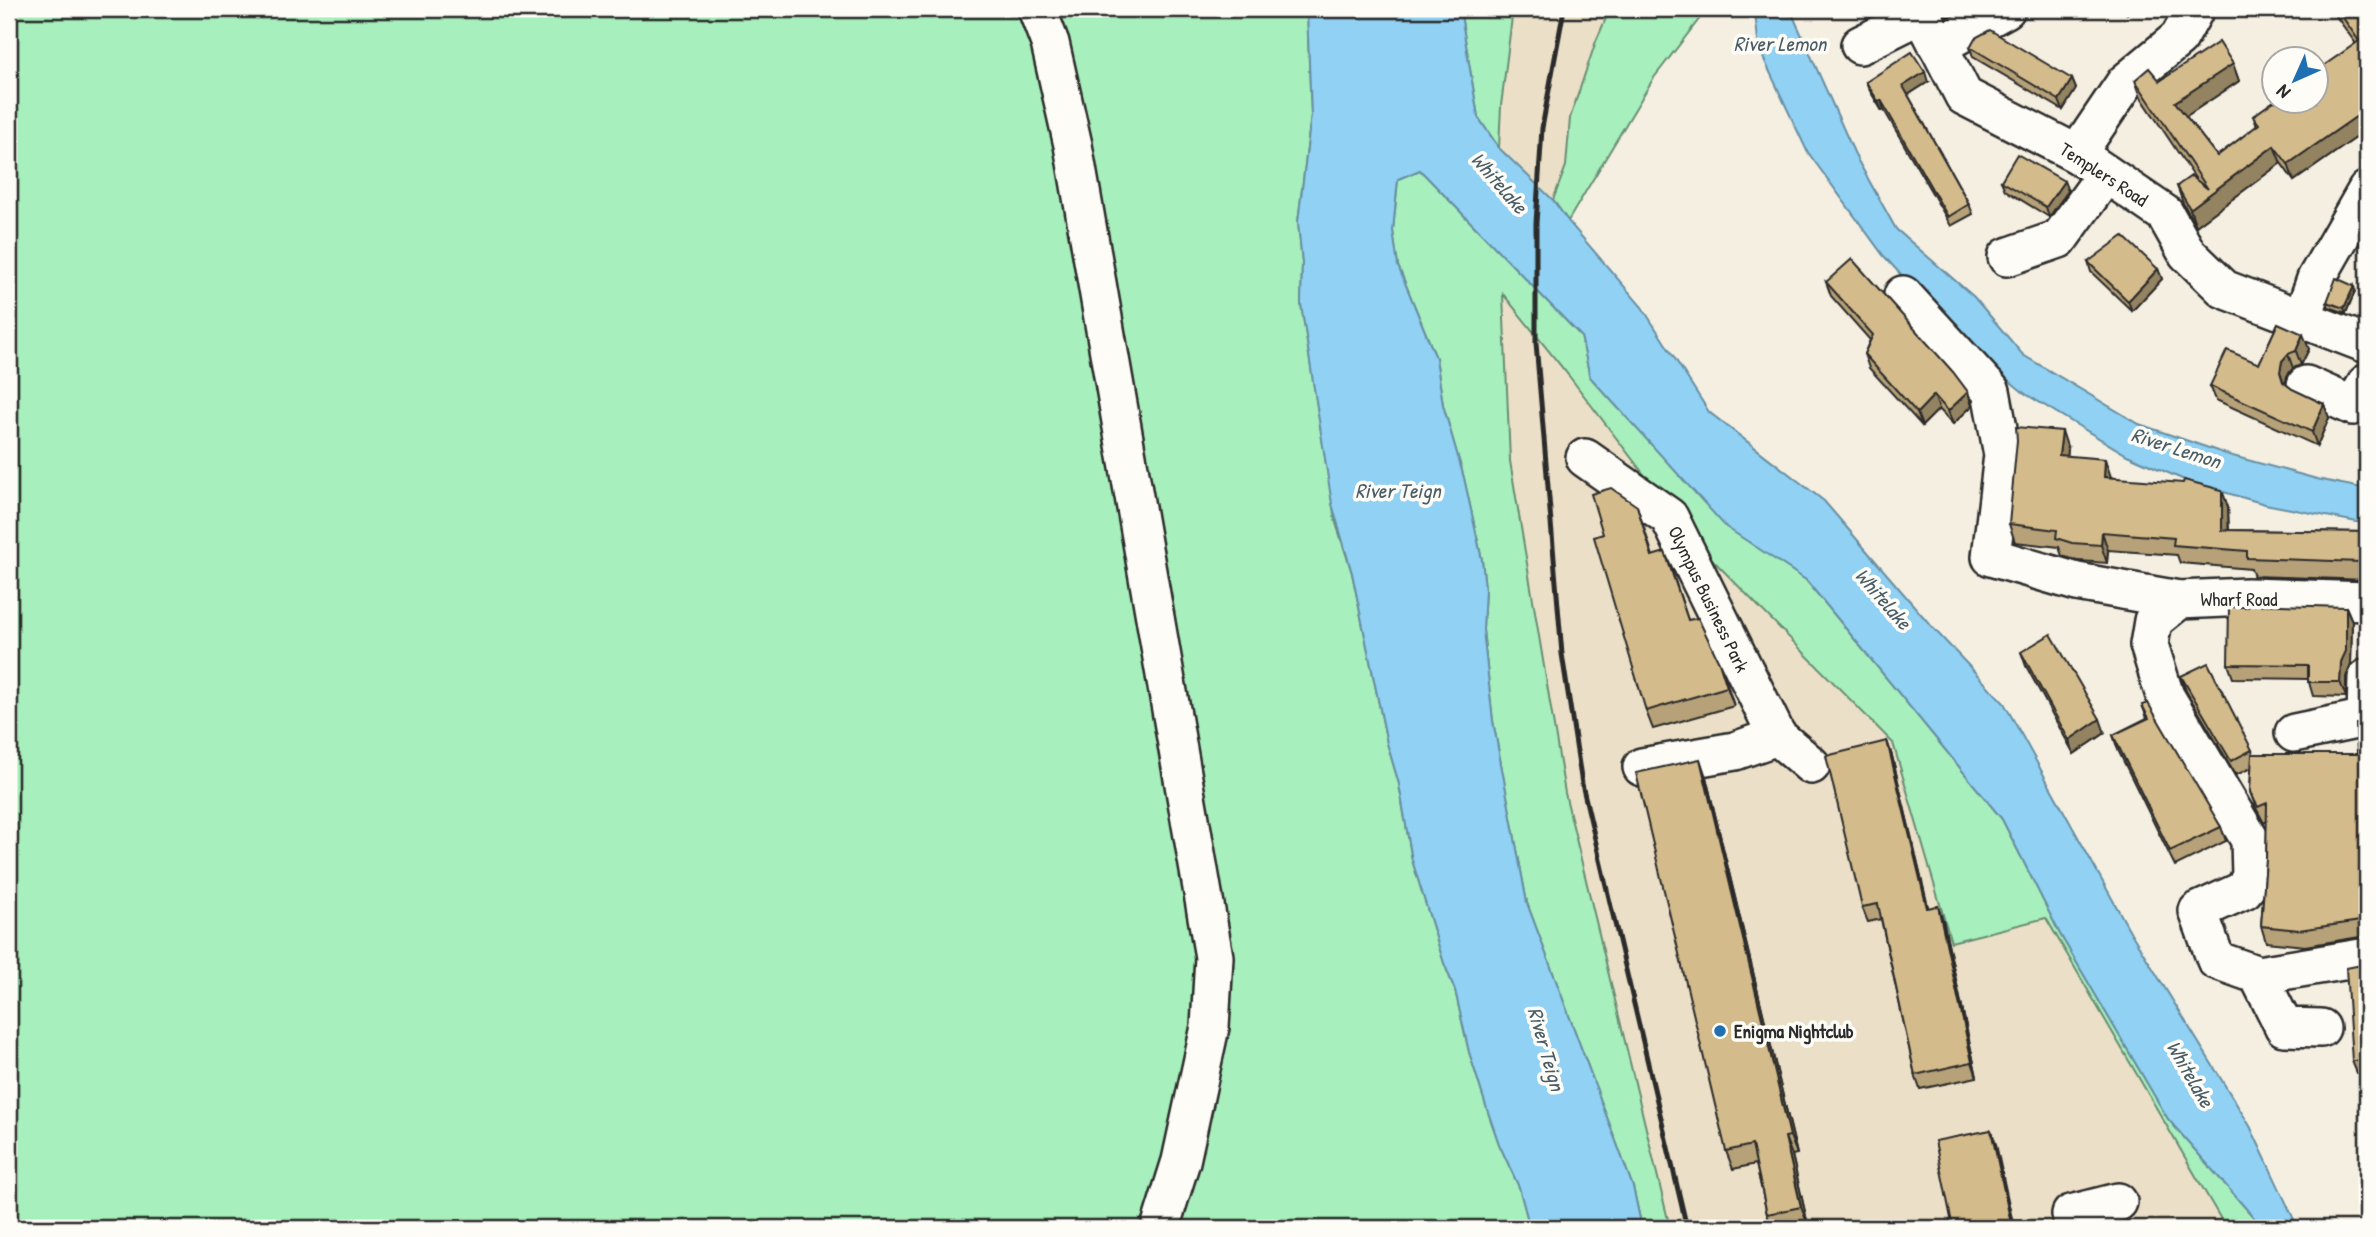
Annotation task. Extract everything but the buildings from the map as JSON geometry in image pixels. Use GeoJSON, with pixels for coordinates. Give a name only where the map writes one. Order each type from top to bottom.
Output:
{"type":"FeatureCollection","features":[{"type":"Feature","properties":{"kind":"street"},"geometry":{"type":"LineString","coordinates":[[1037,9],[1050,43],[1073,145],[1214,957],[1210,1027],[1181,1161],[1160,1228]]}},
{"type":"Feature","properties":{"kind":"street"},"geometry":{"type":"LineString","coordinates":[[1938,46],[2006,9]]}},
{"type":"Feature","properties":{"kind":"street"},"geometry":{"type":"LineString","coordinates":[[2007,257],[2059,239],[2125,83],[2179,38],[2195,9]]}},
{"type":"Feature","properties":{"kind":"street","name":"Templers Road"},"geometry":{"type":"LineString","coordinates":[[1860,45],[1921,11],[1964,96],[2092,164],[2165,214],[2187,253],[2224,289],[2367,344]]}},
{"type":"Feature","properties":{"kind":"street"},"geometry":{"type":"LineString","coordinates":[[2302,319],[2316,279],[2367,190]]}},
{"type":"Feature","properties":{"kind":"street"},"geometry":{"type":"LineString","coordinates":[[1903,295],[1992,391],[2003,454],[1991,557],[2077,582],[2179,600]]}},
{"type":"Feature","properties":{"kind":"street"},"geometry":{"type":"LineString","coordinates":[[2306,385],[2353,406],[2367,383]]}},
{"type":"Feature","properties":{"kind":"street","name":"Olympus Business Park"},"geometry":{"type":"LineString","coordinates":[[1586,458],[1669,517],[1777,736],[1811,765]]}},
{"type":"Feature","properties":{"kind":"street","name":"Wharf Road"},"geometry":{"type":"LineString","coordinates":[[2258,975],[2216,960],[2198,911],[2244,890],[2251,876],[2250,840],[2165,696],[2148,645],[2153,621],[2179,600],[2247,597],[2367,601]]}},
{"type":"Feature","properties":{"kind":"street"},"geometry":{"type":"LineString","coordinates":[[2294,733],[2366,718],[2367,678]]}},
{"type":"Feature","properties":{"kind":"street"},"geometry":{"type":"LineString","coordinates":[[1642,767],[1735,751],[1777,736]]}},
{"type":"Feature","properties":{"kind":"street"},"geometry":{"type":"LineString","coordinates":[[2321,1028],[2284,1027],[2258,975],[2367,957]]}},
{"type":"Feature","properties":{"kind":"street"},"geometry":{"type":"LineString","coordinates":[[2074,1228],[2071,1214],[2118,1202]]}},
{"type":"Feature","properties":{"kind":"shaded area"},"geometry":{"type":"Polygon","coordinates":[[[1513,9],[1610,9],[1596,41],[1570,118],[1566,166],[1553,200],[1499,148],[1501,106],[1513,9]]]}},
{"type":"Feature","properties":{"kind":"shaded area"},"geometry":{"type":"Polygon","coordinates":[[[1502,293],[1697,544],[1893,743],[1951,942],[2046,918],[2226,1228],[1670,1228],[1565,793],[1510,461],[1502,293]]]}},
{"type":"Feature","properties":{"kind":"green space"},"geometry":{"type":"Polygon","coordinates":[[[9,9],[1307,9],[1311,115],[1298,222],[1302,263],[1301,304],[1335,520],[1352,573],[1387,743],[1399,784],[1412,860],[1455,990],[1469,1052],[1488,1112],[1519,1187],[1530,1228],[9,1228],[9,9]]]}},
{"type":"Feature","properties":{"kind":"green space"},"geometry":{"type":"Polygon","coordinates":[[[1460,9],[1513,9],[1501,106],[1499,148],[1478,117],[1460,9]]]}},
{"type":"Feature","properties":{"kind":"green space"},"geometry":{"type":"Polygon","coordinates":[[[1610,9],[1707,9],[1653,79],[1568,221],[1553,200],[1566,166],[1570,118],[1596,41],[1610,9]]]}},
{"type":"Feature","properties":{"kind":"green space"},"geometry":{"type":"Polygon","coordinates":[[[1420,170],[1581,336],[1590,377],[1726,526],[1806,580],[2002,819],[2060,934],[2168,1119],[2263,1228],[2226,1228],[2046,918],[1951,942],[1893,743],[1697,544],[1503,294],[1510,461],[1565,793],[1670,1228],[1642,1228],[1633,1187],[1527,903],[1493,721],[1483,630],[1485,588],[1482,560],[1464,478],[1443,405],[1436,358],[1398,266],[1393,231],[1398,179],[1420,170]]]}},
{"type":"Feature","properties":{"kind":"water","name":"River Teign"},"geometry":{"type":"Polygon","coordinates":[[[1307,9],[1460,9],[1478,117],[1499,148],[1553,200],[1642,307],[1709,412],[1824,501],[1933,628],[2004,703],[2131,933],[2250,1126],[2298,1228],[2263,1228],[2168,1119],[2060,934],[2002,819],[1806,580],[1726,527],[1590,377],[1581,336],[1420,170],[1398,179],[1393,231],[1398,266],[1436,358],[1443,405],[1464,478],[1482,560],[1485,588],[1483,630],[1493,721],[1527,903],[1633,1187],[1642,1228],[1530,1228],[1519,1187],[1488,1112],[1469,1052],[1455,990],[1412,860],[1399,784],[1387,743],[1352,573],[1332,504],[1301,304],[1302,263],[1298,222],[1311,115],[1307,9]]]}},
{"type":"Feature","properties":{"kind":"water","name":"River Lemon"},"geometry":{"type":"Polygon","coordinates":[[[1753,9],[1790,9],[1857,159],[1896,229],[1974,297],[2023,355],[2139,424],[2229,455],[2317,479],[2367,489],[2367,524],[2265,504],[2189,482],[2127,455],[2024,393],[1989,364],[1883,255],[1807,151],[1760,51],[1753,9]]]}},
{"type":"Feature","properties":{"kind":"railway"},"geometry":{"type":"LineString","coordinates":[[1564,9],[1542,128],[1536,223],[1536,343],[1562,654],[1582,784],[1687,1228]]}},
{"type":"Feature","properties":{"kind":"place","name":"Enigma Nightclub"},"geometry":{"type":"Point","coordinates":[1720,1031]}},
{"type":"Feature","properties":{"kind":"water label","name":"Whitelake"},"geometry":{"type":"Point","coordinates":[1499,183]}},
{"type":"Feature","properties":{"kind":"water label","name":"Whitelake"},"geometry":{"type":"Point","coordinates":[1883,599]}},
{"type":"Feature","properties":{"kind":"water label","name":"Whitelake"},"geometry":{"type":"Point","coordinates":[2190,1074]}}]}
